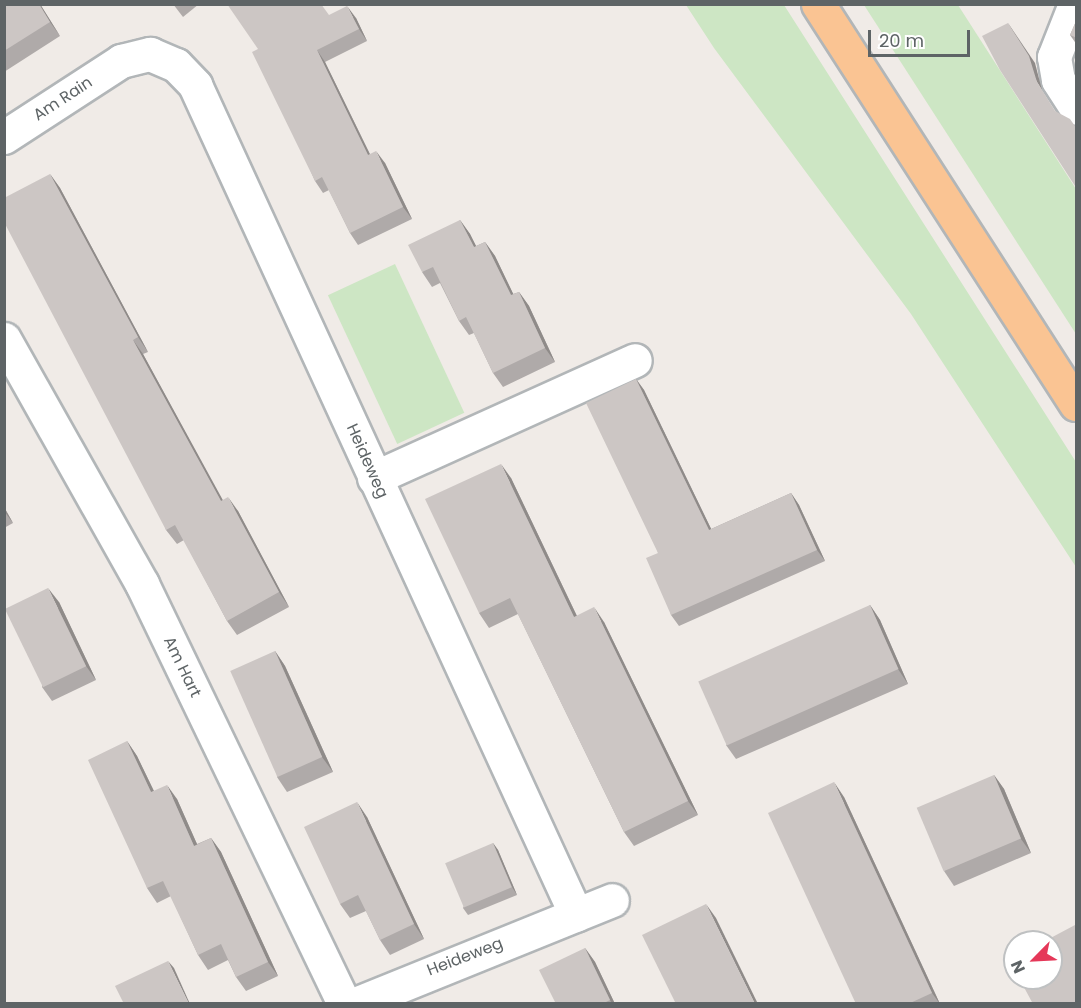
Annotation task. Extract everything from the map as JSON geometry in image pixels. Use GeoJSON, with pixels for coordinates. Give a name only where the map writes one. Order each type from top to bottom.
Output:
{"type":"FeatureCollection","features":[{"type":"Feature","properties":{"kind":"highway"},"geometry":{"type":"LineString","coordinates":[[818,4],[1077,404]]}},
{"type":"Feature","properties":{"kind":"street"},"geometry":{"type":"LineString","coordinates":[[1075,4],[1054,57],[1058,80],[1077,108]]}},
{"type":"Feature","properties":{"kind":"street","name":"Heideweg"},"geometry":{"type":"LineString","coordinates":[[121,61],[150,54],[176,65],[195,85],[314,338],[374,478],[576,915]]}},
{"type":"Feature","properties":{"kind":"street","name":"Am Rain"},"geometry":{"type":"LineString","coordinates":[[4,137],[121,61]]}},
{"type":"Feature","properties":{"kind":"street","name":"Am Hart"},"geometry":{"type":"LineString","coordinates":[[4,339],[142,584],[344,1004]]}},
{"type":"Feature","properties":{"kind":"street"},"geometry":{"type":"LineString","coordinates":[[374,478],[635,360]]}},
{"type":"Feature","properties":{"kind":"street","name":"Heideweg"},"geometry":{"type":"LineString","coordinates":[[355,1004],[612,900]]}},
{"type":"Feature","properties":{"kind":"green space"},"geometry":{"type":"Polygon","coordinates":[[[686,5],[784,5],[1076,462],[1076,567],[911,314],[714,48],[686,5]]]}},
{"type":"Feature","properties":{"kind":"green space"},"geometry":{"type":"Polygon","coordinates":[[[864,5],[958,5],[1076,189],[1076,334],[864,5]]]}},
{"type":"Feature","properties":{"kind":"green space"},"geometry":{"type":"Polygon","coordinates":[[[395,264],[464,413],[397,444],[328,295],[395,264]]]}},
{"type":"Feature","properties":{"kind":"building"},"geometry":{"type":"Polygon","coordinates":[[[4,4],[39,4],[50,22],[4,51],[4,4]]]}},
{"type":"Feature","properties":{"kind":"building"},"geometry":{"type":"Polygon","coordinates":[[[227,4],[321,4],[329,15],[347,6],[359,29],[317,50],[368,155],[376,151],[403,207],[350,233],[322,177],[315,181],[252,52],[258,49],[227,4]]]}},
{"type":"Feature","properties":{"kind":"building"},"geometry":{"type":"Polygon","coordinates":[[[1077,19],[1077,38],[1070,35],[1077,19]]]}},
{"type":"Feature","properties":{"kind":"building"},"geometry":{"type":"Polygon","coordinates":[[[1008,23],[1029,56],[1037,82],[1055,111],[1070,119],[1077,129],[1077,189],[1000,70],[982,36],[1008,23]]]}},
{"type":"Feature","properties":{"kind":"building"},"geometry":{"type":"Polygon","coordinates":[[[50,174],[138,337],[133,340],[221,501],[228,497],[279,592],[227,621],[175,525],[166,530],[4,222],[4,198],[50,174]]]}},
{"type":"Feature","properties":{"kind":"building"},"geometry":{"type":"Polygon","coordinates":[[[460,220],[474,247],[485,242],[511,295],[519,292],[545,348],[493,373],[466,317],[459,321],[433,267],[422,272],[408,245],[460,220]]]}},
{"type":"Feature","properties":{"kind":"building"},"geometry":{"type":"Polygon","coordinates":[[[636,379],[709,530],[791,493],[817,550],[671,615],[646,558],[658,553],[586,403],[636,379]]]}},
{"type":"Feature","properties":{"kind":"building"},"geometry":{"type":"Polygon","coordinates":[[[501,464],[574,617],[594,607],[688,801],[624,832],[510,598],[479,613],[425,499],[501,464]]]}},
{"type":"Feature","properties":{"kind":"building"},"geometry":{"type":"Polygon","coordinates":[[[48,588],[86,666],[43,687],[5,609],[48,588]]]}},
{"type":"Feature","properties":{"kind":"building"},"geometry":{"type":"Polygon","coordinates":[[[870,605],[898,669],[727,745],[698,681],[870,605]]]}},
{"type":"Feature","properties":{"kind":"building"},"geometry":{"type":"Polygon","coordinates":[[[275,651],[322,757],[277,777],[230,671],[275,651]]]}},
{"type":"Feature","properties":{"kind":"building"},"geometry":{"type":"Polygon","coordinates":[[[127,741],[151,792],[167,785],[194,846],[211,838],[268,962],[236,977],[221,944],[198,955],[163,881],[147,888],[88,760],[127,741]]]}},
{"type":"Feature","properties":{"kind":"building"},"geometry":{"type":"Polygon","coordinates":[[[994,775],[1021,839],[944,871],[917,808],[994,775]]]}},
{"type":"Feature","properties":{"kind":"building"},"geometry":{"type":"Polygon","coordinates":[[[834,782],[932,993],[908,1004],[856,1004],[768,813],[834,782]]]}},
{"type":"Feature","properties":{"kind":"building"},"geometry":{"type":"Polygon","coordinates":[[[357,802],[414,924],[380,940],[358,895],[340,904],[304,827],[357,802]]]}},
{"type":"Feature","properties":{"kind":"building"},"geometry":{"type":"Polygon","coordinates":[[[493,843],[512,887],[464,908],[445,863],[493,843]]]}},
{"type":"Feature","properties":{"kind":"building"},"geometry":{"type":"Polygon","coordinates":[[[706,904],[755,1004],[676,1004],[642,935],[706,904]]]}},
{"type":"Feature","properties":{"kind":"building"},"geometry":{"type":"Polygon","coordinates":[[[1075,925],[1077,927],[1077,1004],[1033,1004],[1025,990],[1063,990],[1063,931],[1075,925]]]}},
{"type":"Feature","properties":{"kind":"building"},"geometry":{"type":"Polygon","coordinates":[[[585,948],[610,1000],[602,1004],[556,1004],[539,970],[585,948]]]}},
{"type":"Feature","properties":{"kind":"building"},"geometry":{"type":"Polygon","coordinates":[[[168,961],[189,1004],[124,1004],[115,986],[168,961]]]}}]}
